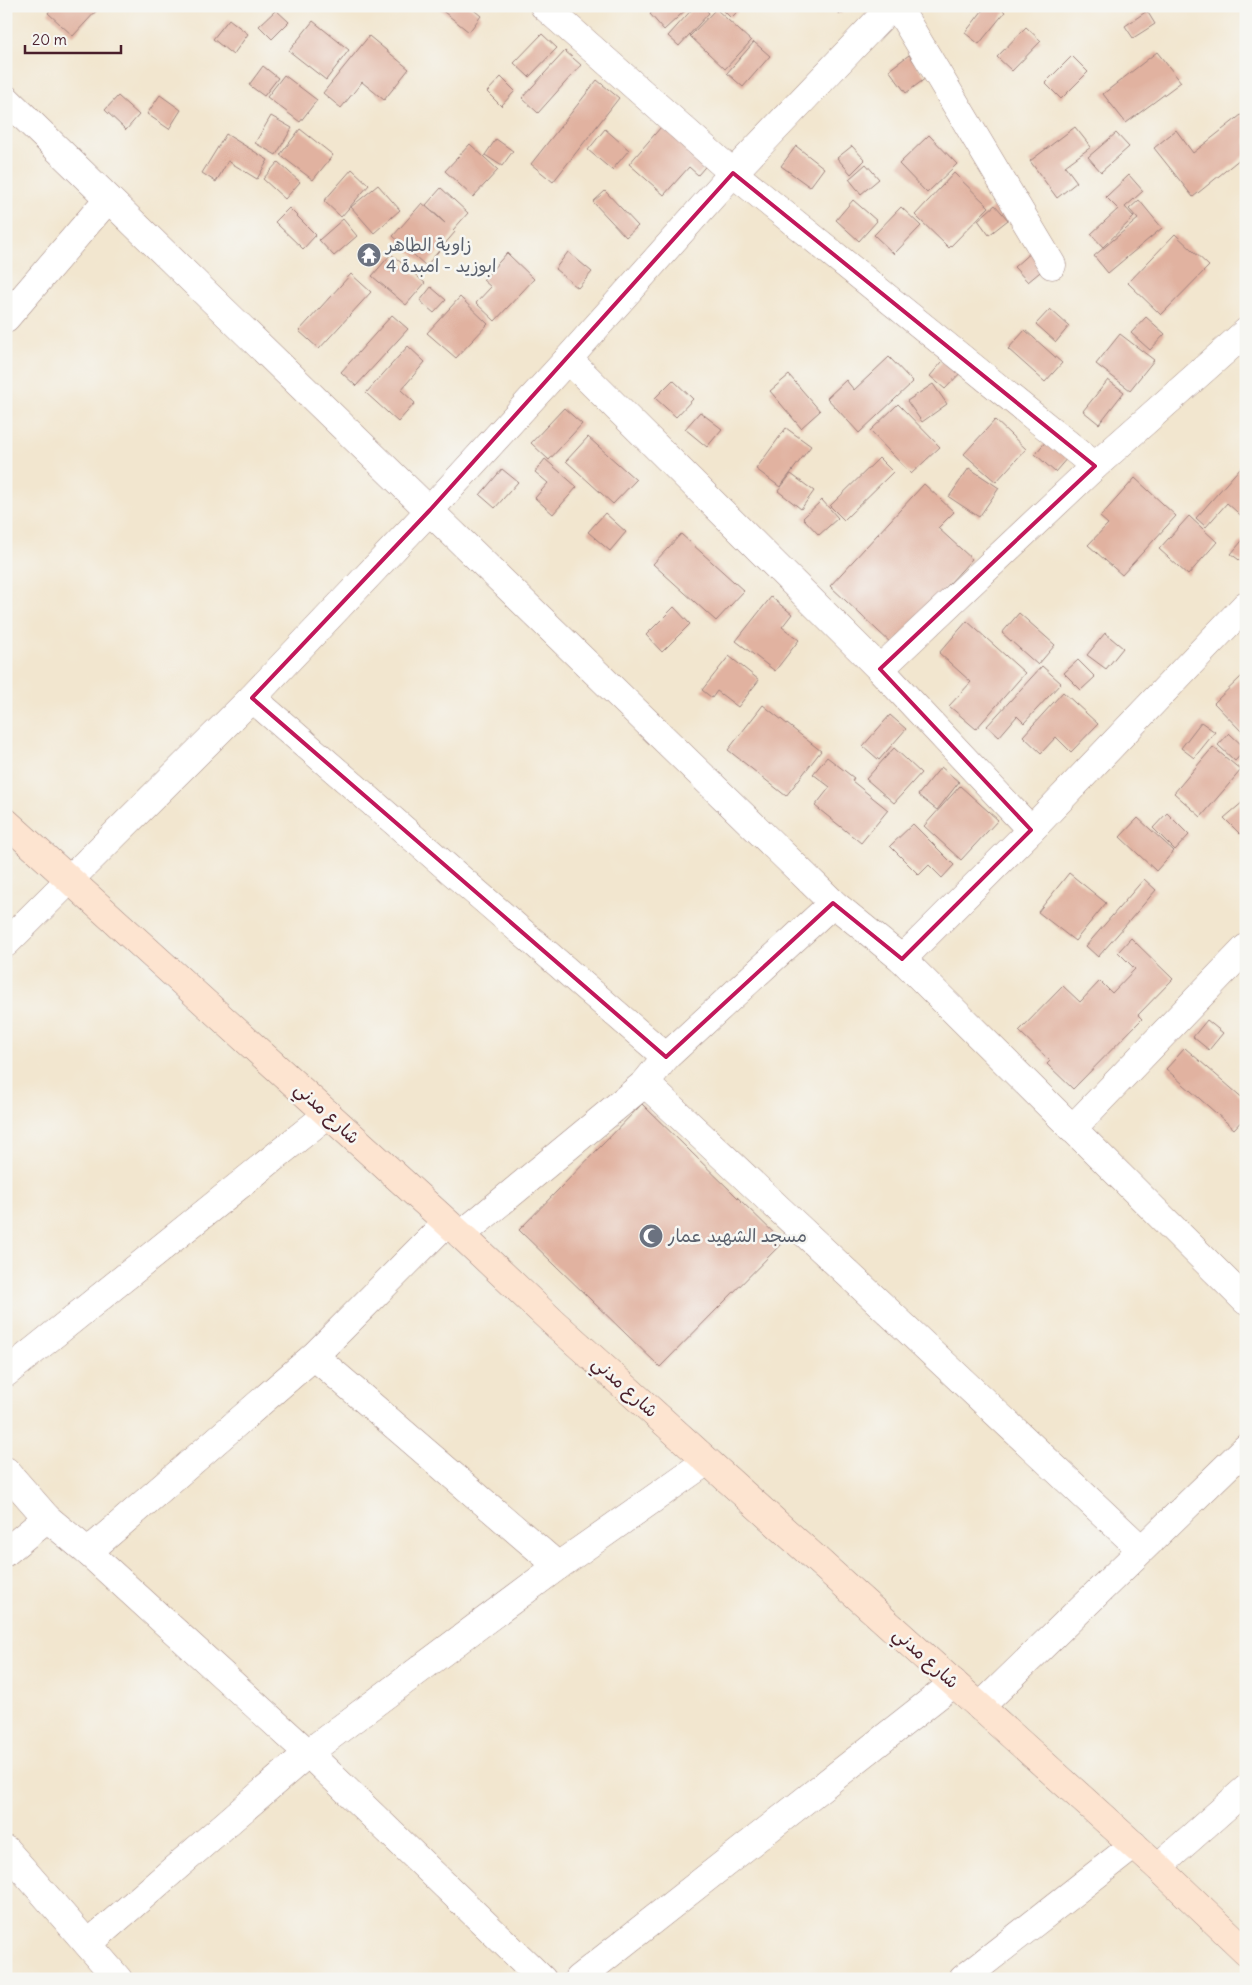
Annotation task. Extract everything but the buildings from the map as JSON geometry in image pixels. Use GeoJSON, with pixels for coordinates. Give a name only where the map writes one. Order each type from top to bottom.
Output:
{"type":"FeatureCollection","features":[{"type":"Feature","properties":{"kind":"street"},"geometry":{"type":"LineString","coordinates":[[544,6],[733,173],[1095,466]]}},
{"type":"Feature","properties":{"kind":"street"},"geometry":{"type":"LineString","coordinates":[[6,943],[252,698],[430,510],[568,360],[733,173],[892,6]]}},
{"type":"Feature","properties":{"kind":"street"},"geometry":{"type":"LineString","coordinates":[[897,6],[1052,264]]}},
{"type":"Feature","properties":{"kind":"street"},"geometry":{"type":"LineString","coordinates":[[6,98],[833,903],[902,959],[1244,1297]]}},
{"type":"Feature","properties":{"kind":"street"},"geometry":{"type":"LineString","coordinates":[[6,318],[108,199]]}},
{"type":"Feature","properties":{"kind":"street"},"geometry":{"type":"LineString","coordinates":[[880,669],[1095,466],[1246,332]]}},
{"type":"Feature","properties":{"kind":"street"},"geometry":{"type":"LineString","coordinates":[[568,360],[880,669],[1031,830]]}},
{"type":"Feature","properties":{"kind":"street"},"geometry":{"type":"LineString","coordinates":[[902,959],[1031,830],[1246,605]]}},
{"type":"Feature","properties":{"kind":"street"},"geometry":{"type":"LineString","coordinates":[[252,698],[666,1057]]}},
{"type":"Feature","properties":{"kind":"street","name":"شارع مدني"},"geometry":{"type":"LineString","coordinates":[[6,822],[454,1229],[553,1322],[1134,1845],[1246,1951]]}},
{"type":"Feature","properties":{"kind":"street"},"geometry":{"type":"LineString","coordinates":[[88,1552],[314,1356],[454,1229],[645,1083],[666,1057],[833,903]]}},
{"type":"Feature","properties":{"kind":"street"},"geometry":{"type":"LineString","coordinates":[[1072,1129],[1246,948]]}},
{"type":"Feature","properties":{"kind":"street"},"geometry":{"type":"LineString","coordinates":[[645,1083],[1141,1549]]}},
{"type":"Feature","properties":{"kind":"street"},"geometry":{"type":"LineString","coordinates":[[6,1373],[328,1114]]}},
{"type":"Feature","properties":{"kind":"street"},"geometry":{"type":"LineString","coordinates":[[314,1356],[558,1566]]}},
{"type":"Feature","properties":{"kind":"street"},"geometry":{"type":"LineString","coordinates":[[980,1706],[1246,1448]]}},
{"type":"Feature","properties":{"kind":"street"},"geometry":{"type":"LineString","coordinates":[[89,1943],[308,1753],[558,1566],[707,1461]]}},
{"type":"Feature","properties":{"kind":"street"},"geometry":{"type":"LineString","coordinates":[[6,1471],[48,1518],[88,1552],[308,1753],[542,1979]]}},
{"type":"Feature","properties":{"kind":"street"},"geometry":{"type":"LineString","coordinates":[[6,1552],[48,1518]]}},
{"type":"Feature","properties":{"kind":"street"},"geometry":{"type":"LineString","coordinates":[[578,1979],[954,1683]]}},
{"type":"Feature","properties":{"kind":"street"},"geometry":{"type":"LineString","coordinates":[[1158,1867],[1246,1789]]}},
{"type":"Feature","properties":{"kind":"street"},"geometry":{"type":"LineString","coordinates":[[963,1979],[1134,1845]]}},
{"type":"Feature","properties":{"kind":"street"},"geometry":{"type":"LineString","coordinates":[[6,1850],[89,1943],[118,1979]]}},
{"type":"Feature","properties":{"kind":"highlighted area"},"geometry":{"type":"Polygon","coordinates":[[[733,173],[1095,466],[880,669],[1031,830],[902,959],[833,903],[666,1057],[252,698],[430,510],[733,173]]]}},
{"type":"Feature","properties":{"kind":"place","name":"زاوية الطاهر ابوزيد - امبدة 4"},"geometry":{"type":"Point","coordinates":[369,255]}},
{"type":"Feature","properties":{"kind":"place","name":"مسجد الشهيد عمار"},"geometry":{"type":"Point","coordinates":[651,1236]}}]}
